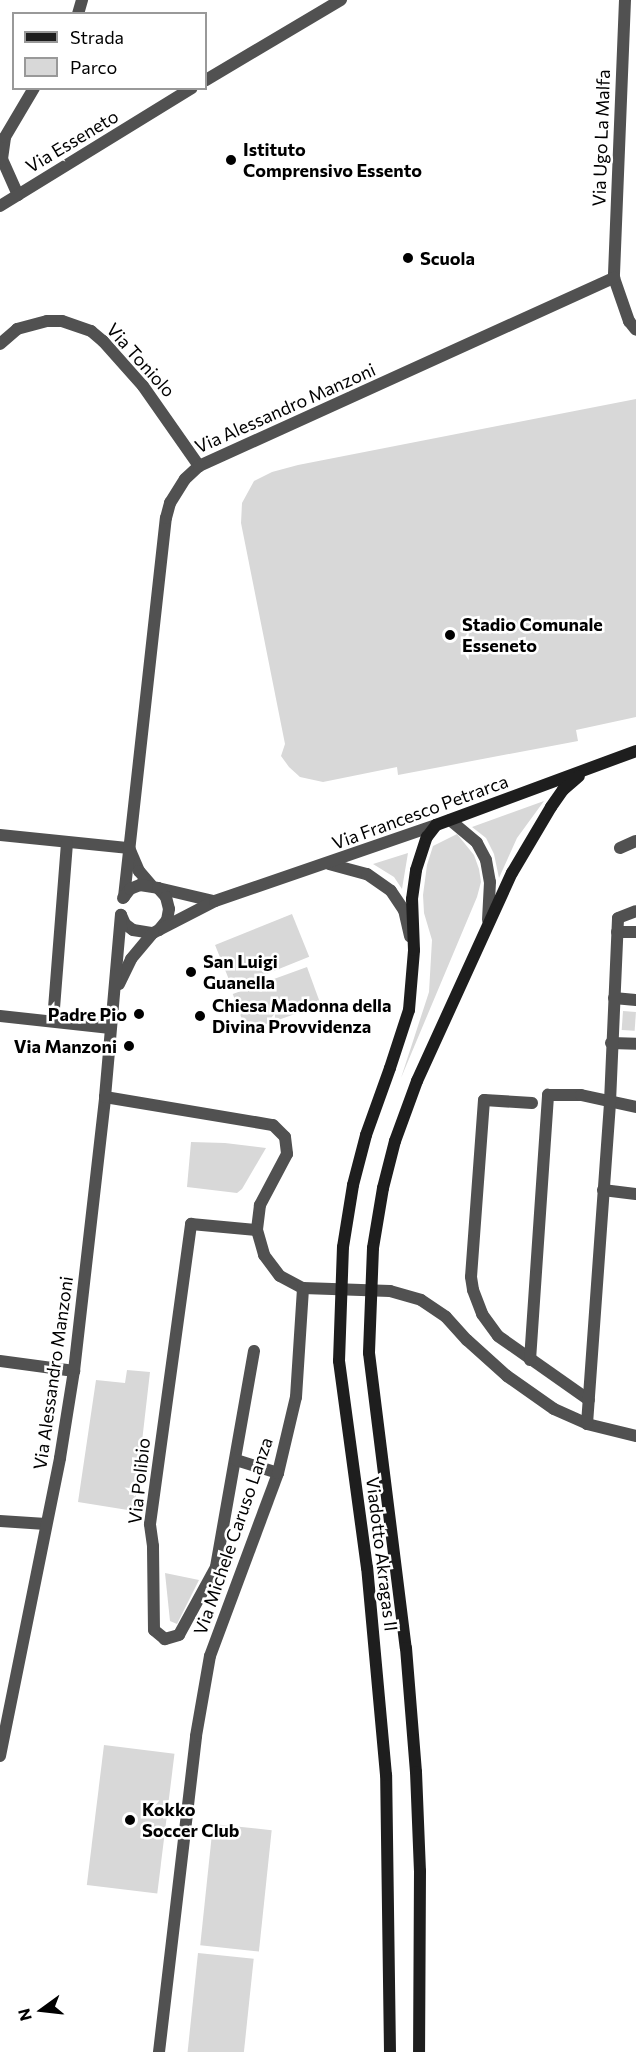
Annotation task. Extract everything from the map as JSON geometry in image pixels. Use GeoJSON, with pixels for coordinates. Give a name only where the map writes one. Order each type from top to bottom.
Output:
{"type":"FeatureCollection","features":[{"type":"Feature","properties":{"kind":"main road","name":"Via Francesco Petrarca"},"geometry":{"type":"LineString","coordinates":[[436,825],[636,752]]}},
{"type":"Feature","properties":{"kind":"main road","name":"Viadotto Akragas II"},"geometry":{"type":"LineString","coordinates":[[419,2052],[420,1871],[415,1761],[406,1648],[369,1353],[373,1248],[383,1188],[395,1141],[417,1081],[512,873],[563,790],[585,770]]}},
{"type":"Feature","properties":{"kind":"main road","name":"Viadotto Akragas II"},"geometry":{"type":"LineString","coordinates":[[390,2052],[386,1775],[367,1568],[339,1361],[343,1247],[352,1185],[366,1135],[409,1010],[414,950],[412,899],[416,870],[427,837],[436,825]]}},
{"type":"Feature","properties":{"kind":"street"},"geometry":{"type":"LineString","coordinates":[[207,79],[341,0]]}},
{"type":"Feature","properties":{"kind":"street","name":"Via Ugo La Malfa"},"geometry":{"type":"LineString","coordinates":[[614,278],[625,0]]}},
{"type":"Feature","properties":{"kind":"street"},"geometry":{"type":"LineString","coordinates":[[18,195],[2,159],[5,137],[33,90]]}},
{"type":"Feature","properties":{"kind":"street","name":"Via Esseneto"},"geometry":{"type":"LineString","coordinates":[[0,206],[189,90]]}},
{"type":"Feature","properties":{"kind":"street"},"geometry":{"type":"LineString","coordinates":[[614,278],[629,321],[636,330]]}},
{"type":"Feature","properties":{"kind":"street","name":"Via Alessandro Manzoni"},"geometry":{"type":"LineString","coordinates":[[124,897],[166,518],[177,490],[199,466],[614,278]]}},
{"type":"Feature","properties":{"kind":"street","name":"Via Toniolo"},"geometry":{"type":"LineString","coordinates":[[0,344],[17,329],[46,321],[62,321],[91,332],[103,341],[143,386],[199,466]]}},
{"type":"Feature","properties":{"kind":"street"},"geometry":{"type":"LineString","coordinates":[[450,820],[477,843],[486,860],[490,882],[489,920]]}},
{"type":"Feature","properties":{"kind":"street","name":"Via Francesco Petrarca"},"geometry":{"type":"LineString","coordinates":[[156,931],[215,901],[329,864],[436,825]]}},
{"type":"Feature","properties":{"kind":"street"},"geometry":{"type":"LineString","coordinates":[[0,835],[68,844],[129,848],[139,871],[154,887],[166,897],[169,909],[167,920],[156,931],[142,934],[125,924],[121,915],[124,897],[130,889],[140,885],[154,887],[215,901]]}},
{"type":"Feature","properties":{"kind":"street"},"geometry":{"type":"LineString","coordinates":[[620,848],[636,841]]}},
{"type":"Feature","properties":{"kind":"street"},"geometry":{"type":"LineString","coordinates":[[53,1021],[68,844]]}},
{"type":"Feature","properties":{"kind":"street"},"geometry":{"type":"LineString","coordinates":[[329,864],[367,874],[392,891],[404,910],[414,950]]}},
{"type":"Feature","properties":{"kind":"street"},"geometry":{"type":"LineString","coordinates":[[587,1424],[610,1102],[618,918],[636,910]]}},
{"type":"Feature","properties":{"kind":"street","name":"Via Alessandro Manzoni"},"geometry":{"type":"LineString","coordinates":[[0,1756],[60,1458],[74,1371],[105,1097],[110,1028],[116,991],[121,915]]}},
{"type":"Feature","properties":{"kind":"street","name":"Via Alessandro Manzoni"},"geometry":{"type":"LineString","coordinates":[[116,991],[131,959],[156,931]]}},
{"type":"Feature","properties":{"kind":"street"},"geometry":{"type":"LineString","coordinates":[[617,932],[636,932]]}},
{"type":"Feature","properties":{"kind":"street"},"geometry":{"type":"LineString","coordinates":[[614,998],[636,1000]]}},
{"type":"Feature","properties":{"kind":"street"},"geometry":{"type":"LineString","coordinates":[[0,1016],[110,1028]]}},
{"type":"Feature","properties":{"kind":"street"},"geometry":{"type":"LineString","coordinates":[[611,1043],[636,1044]]}},
{"type":"Feature","properties":{"kind":"street"},"geometry":{"type":"LineString","coordinates":[[530,1360],[548,1095],[581,1095],[636,1107]]}},
{"type":"Feature","properties":{"kind":"street"},"geometry":{"type":"LineString","coordinates":[[105,1097],[266,1123],[280,1130],[287,1145],[287,1154],[260,1205],[257,1230],[259,1243],[271,1267],[285,1280],[303,1288],[390,1291],[421,1300],[446,1317],[467,1340],[507,1376],[554,1409],[587,1424],[636,1436]]}},
{"type":"Feature","properties":{"kind":"street"},"geometry":{"type":"LineString","coordinates":[[532,1103],[484,1100],[471,1277],[475,1298],[489,1326],[508,1345],[589,1400]]}},
{"type":"Feature","properties":{"kind":"street"},"geometry":{"type":"LineString","coordinates":[[603,1190],[636,1194]]}},
{"type":"Feature","properties":{"kind":"street","name":"Via Polibio"},"geometry":{"type":"LineString","coordinates":[[254,1351],[216,1567],[178,1635],[165,1640],[154,1630],[153,1546],[150,1524],[191,1224],[257,1230]]}},
{"type":"Feature","properties":{"kind":"street","name":"Via Michele Caruso Lanza"},"geometry":{"type":"LineString","coordinates":[[159,2052],[196,1736],[210,1656],[278,1473],[296,1397],[303,1288]]}},
{"type":"Feature","properties":{"kind":"street"},"geometry":{"type":"LineString","coordinates":[[0,1361],[74,1371]]}},
{"type":"Feature","properties":{"kind":"street"},"geometry":{"type":"LineString","coordinates":[[236,1460],[278,1473]]}},
{"type":"Feature","properties":{"kind":"street"},"geometry":{"type":"LineString","coordinates":[[0,1521],[46,1524]]}},
{"type":"Feature","properties":{"kind":"green space","name":"Stadio Comunale Esseneto"},"geometry":{"type":"Polygon","coordinates":[[[636,399],[636,717],[576,730],[578,741],[398,775],[397,767],[323,782],[300,777],[289,767],[281,756],[285,744],[241,523],[242,503],[254,481],[272,472],[298,465],[636,399]]]}},
{"type":"Feature","properties":{"kind":"green space"},"geometry":{"type":"Polygon","coordinates":[[[544,801],[517,838],[499,878],[494,854],[486,838],[472,827],[544,801]]]}},
{"type":"Feature","properties":{"kind":"green space"},"geometry":{"type":"Polygon","coordinates":[[[457,834],[474,855],[481,882],[477,897],[401,1078],[429,992],[432,940],[424,913],[423,895],[427,865],[433,846],[457,834]]]}},
{"type":"Feature","properties":{"kind":"green space"},"geometry":{"type":"Polygon","coordinates":[[[408,853],[402,889],[394,877],[373,864],[408,853]]]}},
{"type":"Feature","properties":{"kind":"green space"},"geometry":{"type":"Polygon","coordinates":[[[292,914],[309,957],[232,988],[215,945],[292,914]]]}},
{"type":"Feature","properties":{"kind":"green space"},"geometry":{"type":"Polygon","coordinates":[[[307,967],[321,1005],[246,1032],[233,994],[307,967]]]}},
{"type":"Feature","properties":{"kind":"green space"},"geometry":{"type":"Polygon","coordinates":[[[623,1011],[636,1012],[635,1031],[622,1030],[623,1011]]]}},
{"type":"Feature","properties":{"kind":"green space"},"geometry":{"type":"Polygon","coordinates":[[[191,1142],[266,1148],[242,1189],[237,1193],[187,1187],[191,1142]]]}},
{"type":"Feature","properties":{"kind":"green space"},"geometry":{"type":"Polygon","coordinates":[[[127,1370],[150,1372],[134,1511],[78,1502],[96,1380],[125,1383],[127,1370]]]}},
{"type":"Feature","properties":{"kind":"green space"},"geometry":{"type":"Polygon","coordinates":[[[165,1573],[199,1580],[177,1624],[170,1621],[165,1573]]]}},
{"type":"Feature","properties":{"kind":"green space","name":"Kokko Soccer Club"},"geometry":{"type":"Polygon","coordinates":[[[104,1745],[174,1754],[157,1894],[87,1885],[104,1745]]]}},
{"type":"Feature","properties":{"kind":"green space","name":"Kokko Soccer Club"},"geometry":{"type":"Polygon","coordinates":[[[213,1824],[272,1830],[259,1951],[200,1945],[213,1824]]]}},
{"type":"Feature","properties":{"kind":"green space"},"geometry":{"type":"Polygon","coordinates":[[[198,1953],[254,1959],[244,2052],[188,2052],[198,1953]]]}},
{"type":"Feature","properties":{"kind":"place","name":"Istituto Comprensivo Essento"},"geometry":{"type":"Point","coordinates":[231,160]}},
{"type":"Feature","properties":{"kind":"place","name":"Scuola"},"geometry":{"type":"Point","coordinates":[408,258]}},
{"type":"Feature","properties":{"kind":"place","name":"Stadio Comunale Esseneto"},"geometry":{"type":"Point","coordinates":[450,635]}},
{"type":"Feature","properties":{"kind":"place","name":"San Luigi Guanella"},"geometry":{"type":"Point","coordinates":[191,972]}},
{"type":"Feature","properties":{"kind":"place","name":"Padre Pio"},"geometry":{"type":"Point","coordinates":[139,1014]}},
{"type":"Feature","properties":{"kind":"place","name":"Chiesa Madonna della Divina Provvidenza"},"geometry":{"type":"Point","coordinates":[200,1016]}},
{"type":"Feature","properties":{"kind":"place","name":"Via Manzoni"},"geometry":{"type":"Point","coordinates":[129,1046]}},
{"type":"Feature","properties":{"kind":"place","name":"Kokko Soccer Club"},"geometry":{"type":"Point","coordinates":[130,1820]}}]}
